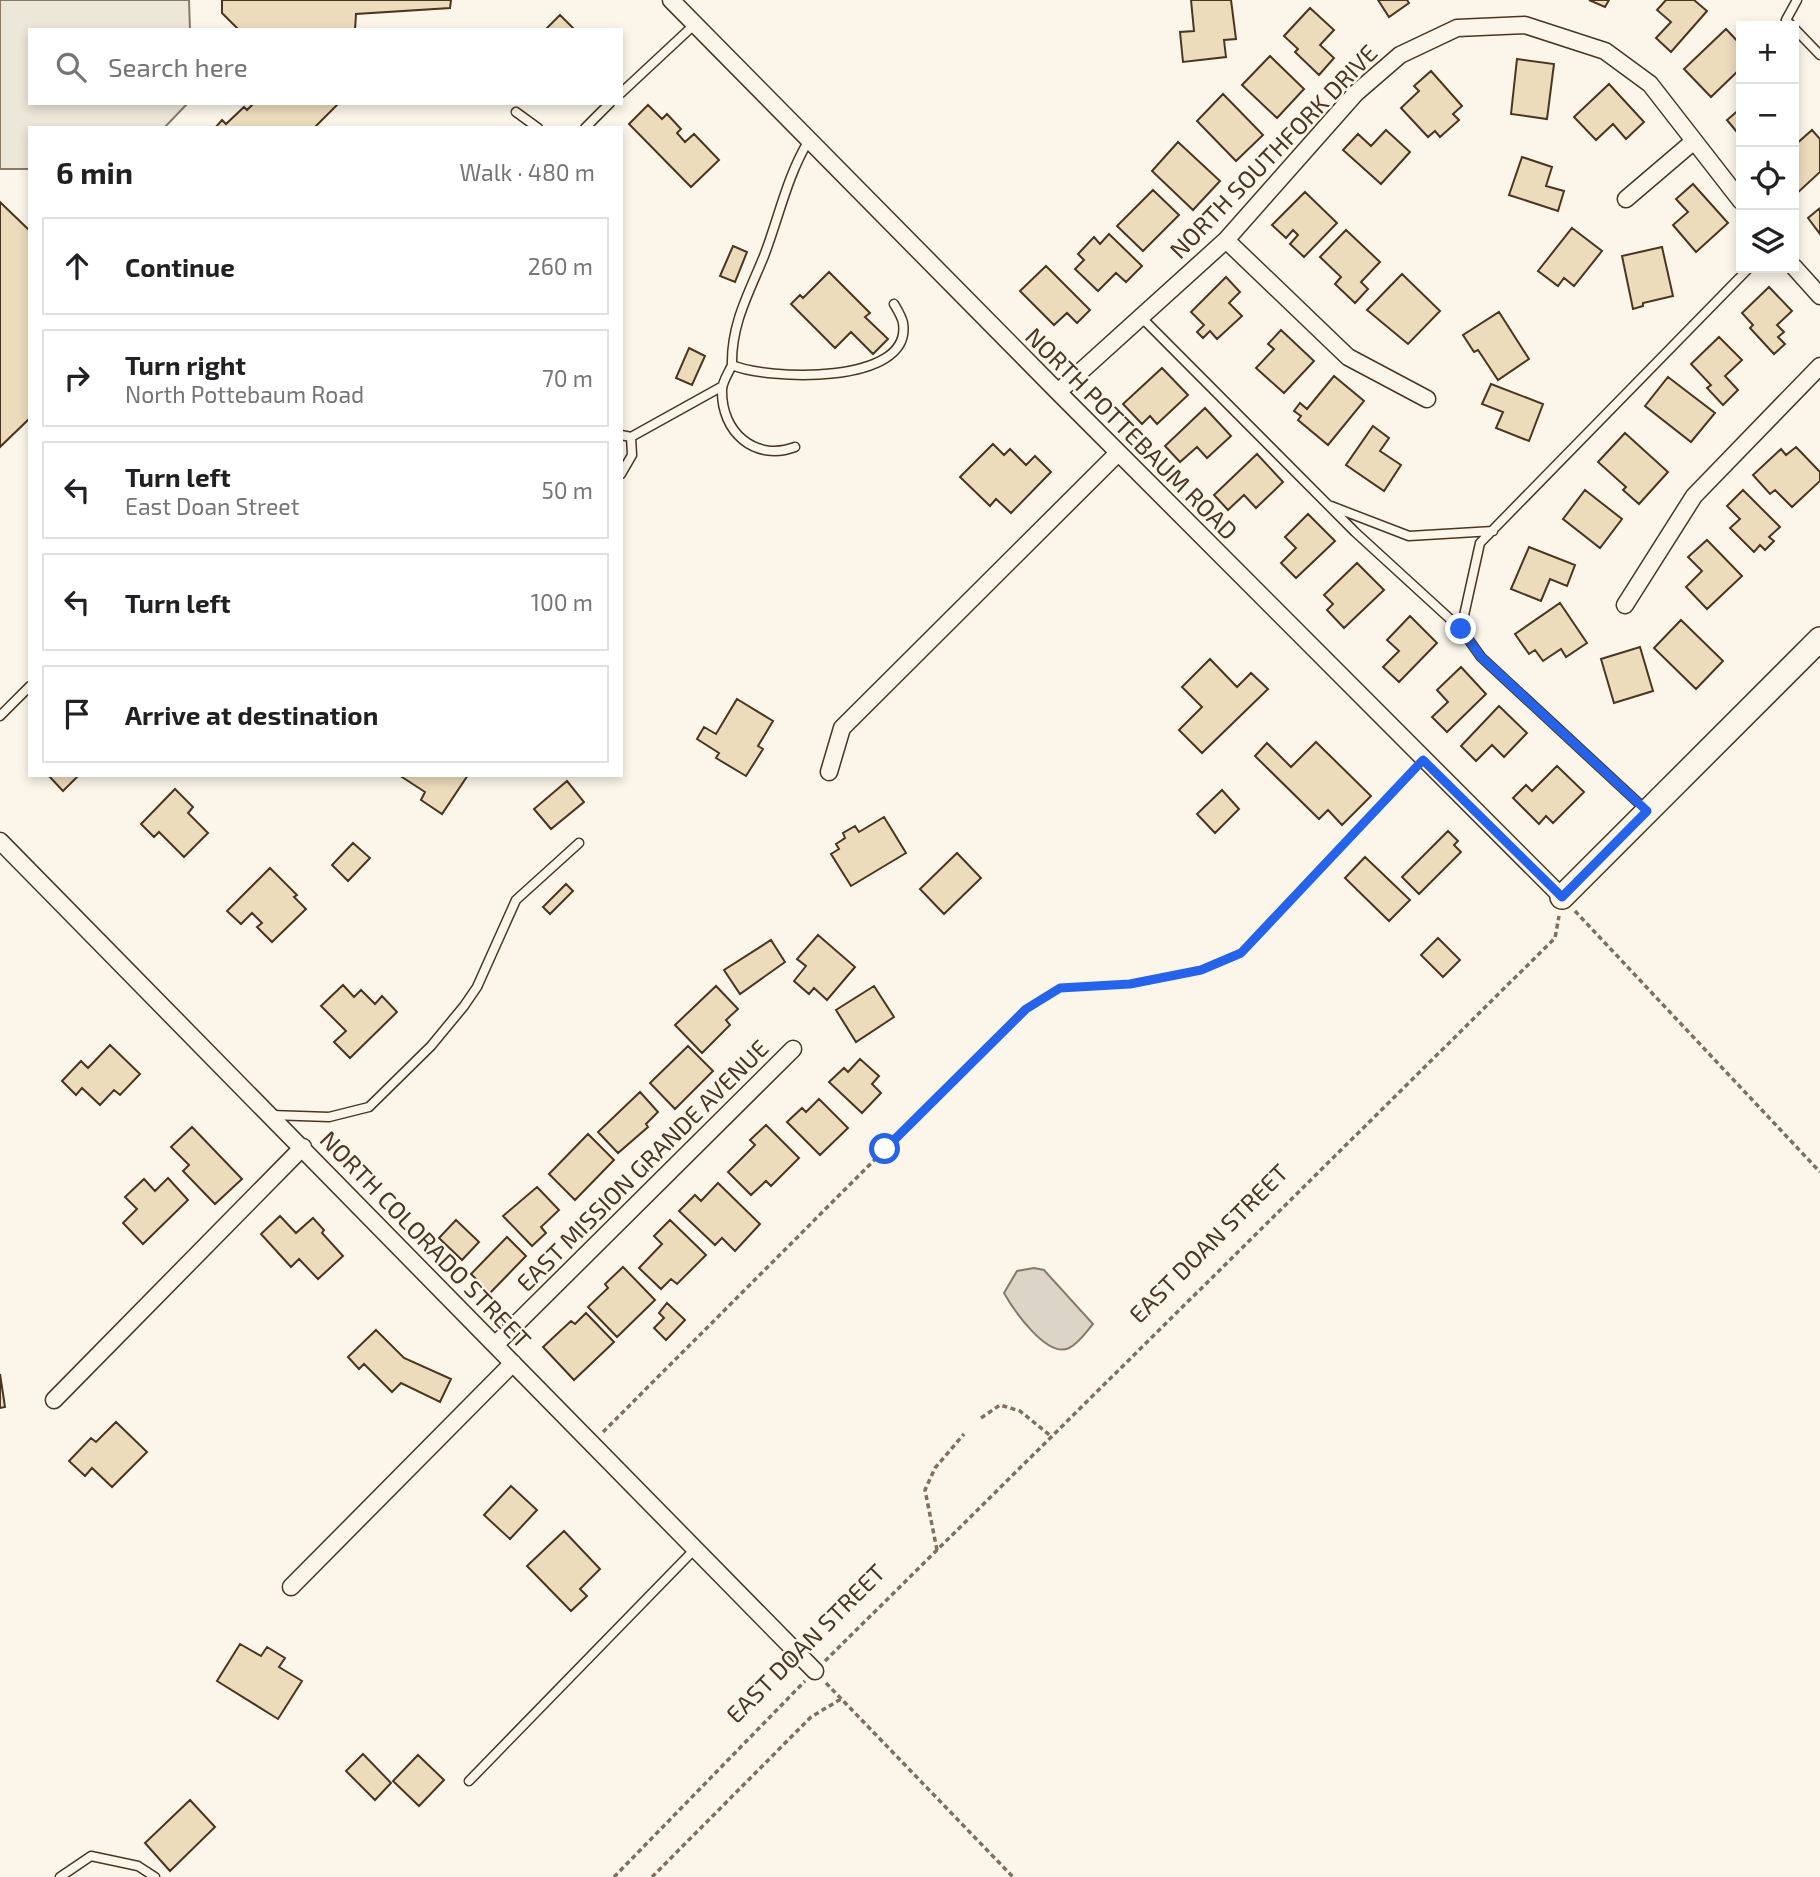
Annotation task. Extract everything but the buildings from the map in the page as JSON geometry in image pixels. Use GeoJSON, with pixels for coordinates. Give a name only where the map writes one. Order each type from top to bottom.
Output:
{"type":"FeatureCollection","features":[{"type":"Feature","properties":{"kind":"street","name":"NORTH POTTEBAUM ROAD"},"geometry":{"type":"LineString","coordinates":[[671,0],[1118,453],[1562,897]]}},
{"type":"Feature","properties":{"kind":"street","name":"NORTH SOUTHFORK DRIVE"},"geometry":{"type":"LineString","coordinates":[[1058,392],[1226,240],[1356,93],[1400,55],[1457,28],[1525,25],[1605,51],[1650,84],[1736,195]]}},
{"type":"Feature","properties":{"kind":"street"},"geometry":{"type":"LineString","coordinates":[[1626,199],[1694,141]]}},
{"type":"Feature","properties":{"kind":"street"},"geometry":{"type":"LineString","coordinates":[[1226,240],[1348,356],[1427,399]]}},
{"type":"Feature","properties":{"kind":"street"},"geometry":{"type":"LineString","coordinates":[[1799,273],[1820,296]]}},
{"type":"Feature","properties":{"kind":"street"},"geometry":{"type":"LineString","coordinates":[[1625,605],[1694,496],[1820,366]]}},
{"type":"Feature","properties":{"kind":"street"},"geometry":{"type":"LineString","coordinates":[[829,772],[842,728],[1118,453]]}},
{"type":"Feature","properties":{"kind":"street"},"geometry":{"type":"LineString","coordinates":[[1562,897],[1820,639]]}},
{"type":"Feature","properties":{"kind":"street","name":"NORTH COLORADO STREET"},"geometry":{"type":"LineString","coordinates":[[0,841],[815,1671]]}},
{"type":"Feature","properties":{"kind":"street","name":"EAST MISSION GRANDE AVENUE"},"geometry":{"type":"LineString","coordinates":[[495,1345],[793,1049]]}},
{"type":"Feature","properties":{"kind":"street"},"geometry":{"type":"LineString","coordinates":[[54,1400],[303,1147]]}},
{"type":"Feature","properties":{"kind":"street"},"geometry":{"type":"LineString","coordinates":[[291,1587],[513,1363]]}},
{"type":"Feature","properties":{"kind":"lane"},"geometry":{"type":"LineString","coordinates":[[1787,21],[1797,0]]}},
{"type":"Feature","properties":{"kind":"lane"},"geometry":{"type":"LineString","coordinates":[[623,91],[695,24]]}},
{"type":"Feature","properties":{"kind":"lane"},"geometry":{"type":"LineString","coordinates":[[1799,33],[1820,55]]}},
{"type":"Feature","properties":{"kind":"lane"},"geometry":{"type":"LineString","coordinates":[[586,126],[608,105]]}},
{"type":"Feature","properties":{"kind":"lane"},"geometry":{"type":"LineString","coordinates":[[516,112],[535,126]]}},
{"type":"Feature","properties":{"kind":"lane"},"geometry":{"type":"LineString","coordinates":[[623,436],[631,438],[721,387],[732,365],[732,342],[744,300],[763,257],[793,172],[809,140]]}},
{"type":"Feature","properties":{"kind":"lane"},"geometry":{"type":"LineString","coordinates":[[1461,629],[1480,543],[1744,273]]}},
{"type":"Feature","properties":{"kind":"lane"},"geometry":{"type":"LineString","coordinates":[[732,365],[747,371],[781,376],[862,369],[885,360],[901,340],[903,323],[894,304]]}},
{"type":"Feature","properties":{"kind":"lane"},"geometry":{"type":"LineString","coordinates":[[1141,317],[1329,505],[1461,629],[1481,657],[1647,811]]}},
{"type":"Feature","properties":{"kind":"lane"},"geometry":{"type":"LineString","coordinates":[[721,387],[728,420],[736,436],[747,446],[780,452],[795,447]]}},
{"type":"Feature","properties":{"kind":"lane"},"geometry":{"type":"LineString","coordinates":[[623,471],[632,455],[631,438]]}},
{"type":"Feature","properties":{"kind":"lane"},"geometry":{"type":"LineString","coordinates":[[1329,505],[1409,536],[1493,531]]}},
{"type":"Feature","properties":{"kind":"lane"},"geometry":{"type":"LineString","coordinates":[[0,716],[28,688]]}},
{"type":"Feature","properties":{"kind":"lane"},"geometry":{"type":"LineString","coordinates":[[271,1115],[329,1117],[369,1107],[431,1046],[464,1006],[477,987],[516,900],[579,843]]}},
{"type":"Feature","properties":{"kind":"lane"},"geometry":{"type":"LineString","coordinates":[[469,1781],[695,1549]]}},
{"type":"Feature","properties":{"kind":"lane"},"geometry":{"type":"LineString","coordinates":[[60,1877],[91,1856],[138,1866],[155,1877]]}},
{"type":"Feature","properties":{"kind":"path"},"geometry":{"type":"LineString","coordinates":[[592,1443],[1026,1009],[1060,988],[1142,982],[1201,970],[1241,953],[1423,760]]}},
{"type":"Feature","properties":{"kind":"path"},"geometry":{"type":"LineString","coordinates":[[1562,897],[1820,1172]]}},
{"type":"Feature","properties":{"kind":"path","name":"EAST DOAN STREET"},"geometry":{"type":"LineString","coordinates":[[614,1877],[815,1671],[1555,938],[1562,897]]}},
{"type":"Feature","properties":{"kind":"path"},"geometry":{"type":"LineString","coordinates":[[981,1418],[1000,1405],[1020,1411],[1052,1437]]}},
{"type":"Feature","properties":{"kind":"path"},"geometry":{"type":"LineString","coordinates":[[937,1550],[925,1490],[935,1468],[964,1434]]}},
{"type":"Feature","properties":{"kind":"path"},"geometry":{"type":"LineString","coordinates":[[815,1671],[1013,1877]]}},
{"type":"Feature","properties":{"kind":"path"},"geometry":{"type":"LineString","coordinates":[[652,1877],[811,1717],[841,1699]]}},
{"type":"Feature","properties":{"kind":"shaded area"},"geometry":{"type":"Polygon","coordinates":[[[0,0],[189,0],[190,28],[28,28],[28,105],[186,105],[166,126],[28,126],[28,169],[0,169],[0,0]]]}},
{"type":"Feature","properties":{"kind":"shaded area"},"geometry":{"type":"Polygon","coordinates":[[[1034,1268],[1044,1270],[1093,1324],[1069,1348],[1060,1349],[1041,1340],[1004,1293],[1017,1271],[1034,1268]]]}},
{"type":"Feature","properties":{"kind":"route"},"geometry":{"type":"LineString","coordinates":[[885,1149],[1026,1009],[1060,988],[1130,984],[1201,970],[1241,953],[1423,760],[1562,897],[1647,811],[1481,657],[1461,629]]}}]}
